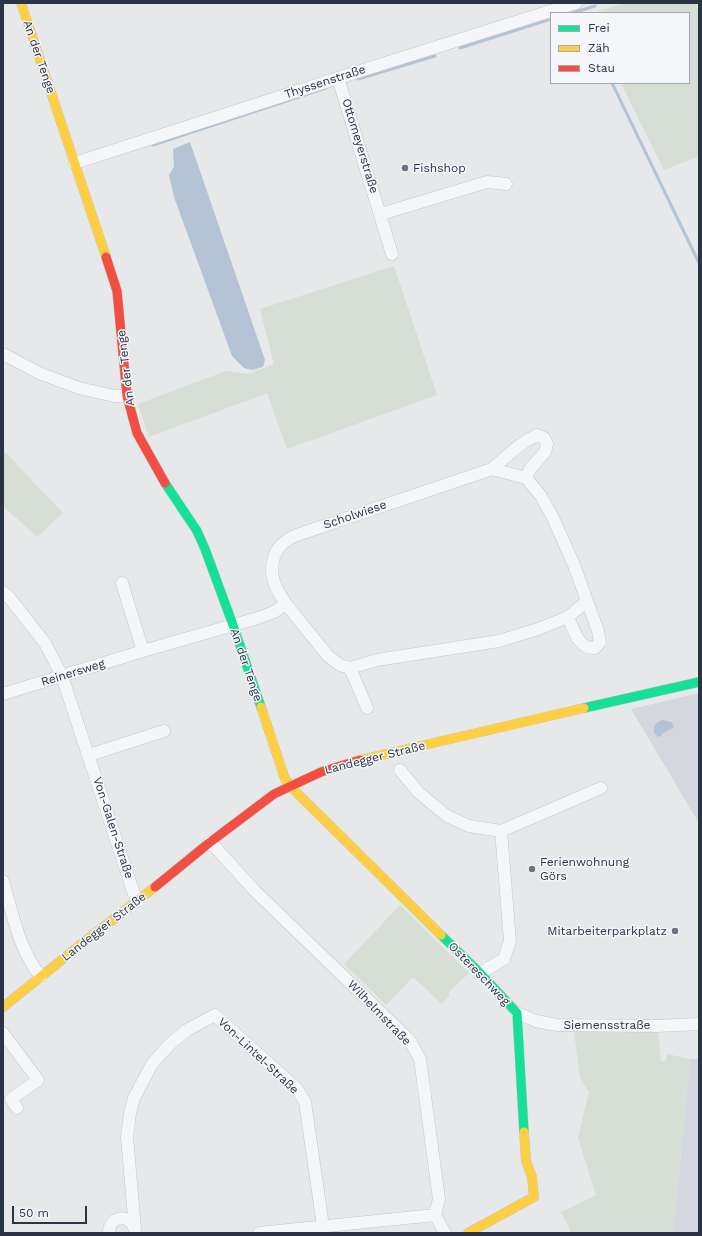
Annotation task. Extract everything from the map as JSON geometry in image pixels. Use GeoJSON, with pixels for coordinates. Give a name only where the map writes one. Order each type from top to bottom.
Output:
{"type":"FeatureCollection","features":[{"type":"Feature","properties":{"kind":"street","name":"An der Tenge"},"geometry":{"type":"LineString","coordinates":[[21,3],[117,292],[127,396],[138,433],[166,485],[197,531],[205,549],[233,624],[282,771],[290,786]]}},
{"type":"Feature","properties":{"kind":"street","name":"Thyssenstraße"},"geometry":{"type":"LineString","coordinates":[[75,163],[576,3]]}},
{"type":"Feature","properties":{"kind":"street","name":"Ottomeyerstraße"},"geometry":{"type":"LineString","coordinates":[[338,78],[381,214],[392,254]]}},
{"type":"Feature","properties":{"kind":"street"},"geometry":{"type":"LineString","coordinates":[[381,214],[487,182],[506,184]]}},
{"type":"Feature","properties":{"kind":"street"},"geometry":{"type":"LineString","coordinates":[[3,354],[39,373],[78,388],[114,396],[127,396]]}},
{"type":"Feature","properties":{"kind":"street","name":"Scholwiese"},"geometry":{"type":"LineString","coordinates":[[350,668],[340,665],[328,656],[286,604],[276,588],[271,573],[273,558],[278,548],[285,541],[305,532],[492,469],[512,451],[536,435],[544,438],[547,444],[545,452],[530,469],[526,478]]}},
{"type":"Feature","properties":{"kind":"street"},"geometry":{"type":"LineString","coordinates":[[492,469],[526,478],[541,496],[553,518],[574,565],[598,630],[600,642],[595,648],[589,648],[581,644],[568,617]]}},
{"type":"Feature","properties":{"kind":"street"},"geometry":{"type":"LineString","coordinates":[[122,583],[143,651]]}},
{"type":"Feature","properties":{"kind":"street","name":"Von-Galen-Straße"},"geometry":{"type":"LineString","coordinates":[[3,592],[13,601],[45,643],[62,676],[134,894],[138,901]]}},
{"type":"Feature","properties":{"kind":"street"},"geometry":{"type":"LineString","coordinates":[[367,708],[350,668],[377,660],[499,641],[538,629],[568,617],[587,601]]}},
{"type":"Feature","properties":{"kind":"street"},"geometry":{"type":"LineString","coordinates":[[233,624],[258,618],[274,612],[286,604]]}},
{"type":"Feature","properties":{"kind":"street","name":"Reinersweg"},"geometry":{"type":"LineString","coordinates":[[3,694],[233,624]]}},
{"type":"Feature","properties":{"kind":"street","name":"Landegger Straße"},"geometry":{"type":"LineString","coordinates":[[3,1007],[209,843],[274,794],[290,786],[321,772],[359,760],[699,682]]}},
{"type":"Feature","properties":{"kind":"street"},"geometry":{"type":"LineString","coordinates":[[89,755],[164,731]]}},
{"type":"Feature","properties":{"kind":"street"},"geometry":{"type":"LineString","coordinates":[[400,770],[418,792],[447,816],[469,826],[501,831],[601,788]]}},
{"type":"Feature","properties":{"kind":"street","name":"Ostereschweg"},"geometry":{"type":"LineString","coordinates":[[290,786],[480,973],[516,1013],[526,1161],[532,1177],[534,1197],[468,1233]]}},
{"type":"Feature","properties":{"kind":"street"},"geometry":{"type":"LineString","coordinates":[[480,973],[504,959],[510,941],[501,831]]}},
{"type":"Feature","properties":{"kind":"street","name":"Wilhelmstraße"},"geometry":{"type":"LineString","coordinates":[[209,843],[215,847],[255,891],[410,1041],[420,1059],[439,1199],[435,1215]]}},
{"type":"Feature","properties":{"kind":"street"},"geometry":{"type":"LineString","coordinates":[[3,881],[24,950],[35,970],[41,976]]}},
{"type":"Feature","properties":{"kind":"street","name":"Siemensstraße"},"geometry":{"type":"LineString","coordinates":[[516,1013],[536,1021],[557,1025],[657,1026],[699,1024]]}},
{"type":"Feature","properties":{"kind":"street","name":"Von-Lintel-Straße"},"geometry":{"type":"LineString","coordinates":[[135,1231],[127,1138],[130,1113],[134,1098],[152,1064],[170,1044],[187,1030],[215,1015],[296,1088],[305,1102],[323,1226]]}},
{"type":"Feature","properties":{"kind":"street"},"geometry":{"type":"LineString","coordinates":[[3,1033],[38,1080],[11,1099],[17,1108]]}},
{"type":"Feature","properties":{"kind":"street"},"geometry":{"type":"LineString","coordinates":[[259,1233],[435,1215],[445,1233]]}},
{"type":"Feature","properties":{"kind":"street","name":"Von-Lintel-Straße"},"geometry":{"type":"LineString","coordinates":[[109,1233],[111,1224],[118,1218],[131,1221],[135,1231]]}},
{"type":"Feature","properties":{"kind":"shaded area"},"geometry":{"type":"Polygon","coordinates":[[[625,3],[696,3],[699,10],[699,156],[664,170],[621,84],[690,84],[690,12],[595,12],[625,3]]]}},
{"type":"Feature","properties":{"kind":"shaded area"},"geometry":{"type":"Polygon","coordinates":[[[394,266],[437,395],[287,449],[267,393],[149,437],[138,404],[226,371],[248,374],[274,364],[260,309],[394,266]]]}},
{"type":"Feature","properties":{"kind":"shaded area"},"geometry":{"type":"Polygon","coordinates":[[[3,450],[63,513],[37,537],[3,506],[3,450]]]}},
{"type":"Feature","properties":{"kind":"shaded area"},"geometry":{"type":"Polygon","coordinates":[[[699,693],[699,823],[631,709],[699,693]]]}},
{"type":"Feature","properties":{"kind":"shaded area"},"geometry":{"type":"Polygon","coordinates":[[[400,905],[469,973],[448,993],[450,995],[442,1004],[413,977],[386,1005],[344,964],[400,905]]]}},
{"type":"Feature","properties":{"kind":"shaded area"},"geometry":{"type":"Polygon","coordinates":[[[574,1031],[658,1031],[661,1061],[666,1061],[667,1054],[690,1059],[673,1233],[570,1233],[570,1229],[561,1212],[596,1195],[578,1138],[589,1092],[580,1078],[574,1031]]]}},
{"type":"Feature","properties":{"kind":"shaded area"},"geometry":{"type":"Polygon","coordinates":[[[690,1059],[699,1059],[699,1233],[673,1233],[690,1059]]]}},
{"type":"Feature","properties":{"kind":"water"},"geometry":{"type":"Polygon","coordinates":[[[190,142],[265,360],[263,367],[252,370],[244,368],[232,356],[174,197],[169,175],[174,167],[173,149],[190,142]]]}},
{"type":"Feature","properties":{"kind":"water"},"geometry":{"type":"Polygon","coordinates":[[[663,720],[671,722],[674,726],[658,737],[654,733],[655,726],[658,722],[663,720]]]}},
{"type":"Feature","properties":{"kind":"waterway"},"geometry":{"type":"LineString","coordinates":[[575,12],[595,6]]}},
{"type":"Feature","properties":{"kind":"waterway"},"geometry":{"type":"LineString","coordinates":[[460,48],[550,19]]}},
{"type":"Feature","properties":{"kind":"waterway"},"geometry":{"type":"LineString","coordinates":[[358,79],[435,56]]}},
{"type":"Feature","properties":{"kind":"waterway"},"geometry":{"type":"LineString","coordinates":[[612,84],[699,263]]}},
{"type":"Feature","properties":{"kind":"waterway"},"geometry":{"type":"LineString","coordinates":[[153,145],[326,88]]}},
{"type":"Feature","properties":{"kind":"traffic: fast"},"geometry":{"type":"LineString","coordinates":[[165,483],[197,531],[205,549],[261,707]]}},
{"type":"Feature","properties":{"kind":"traffic: fast"},"geometry":{"type":"LineString","coordinates":[[584,708],[699,682]]}},
{"type":"Feature","properties":{"kind":"traffic: fast"},"geometry":{"type":"LineString","coordinates":[[441,935],[480,973],[517,1013],[524,1132]]}},
{"type":"Feature","properties":{"kind":"traffic: slow"},"geometry":{"type":"LineString","coordinates":[[21,3],[106,257]]}},
{"type":"Feature","properties":{"kind":"traffic: slow"},"geometry":{"type":"LineString","coordinates":[[261,707],[285,779],[297,793],[441,935]]}},
{"type":"Feature","properties":{"kind":"traffic: slow"},"geometry":{"type":"LineString","coordinates":[[360,760],[584,708]]}},
{"type":"Feature","properties":{"kind":"traffic: slow"},"geometry":{"type":"LineString","coordinates":[[3,1007],[155,887]]}},
{"type":"Feature","properties":{"kind":"traffic: slow"},"geometry":{"type":"LineString","coordinates":[[468,1233],[534,1197],[532,1177],[526,1161],[524,1132]]}},
{"type":"Feature","properties":{"kind":"traffic: jam"},"geometry":{"type":"LineString","coordinates":[[106,257],[117,291],[127,396],[137,433],[165,483]]}},
{"type":"Feature","properties":{"kind":"traffic: jam"},"geometry":{"type":"LineString","coordinates":[[155,887],[209,843],[274,794],[321,772],[360,760]]}},
{"type":"Feature","properties":{"kind":"place","name":"Fishshop"},"geometry":{"type":"Point","coordinates":[405,168]}},
{"type":"Feature","properties":{"kind":"place","name":"Ferienwohnung Görs"},"geometry":{"type":"Point","coordinates":[532,869]}},
{"type":"Feature","properties":{"kind":"place","name":"Mitarbeiterparkplatz"},"geometry":{"type":"Point","coordinates":[675,931]}}]}
